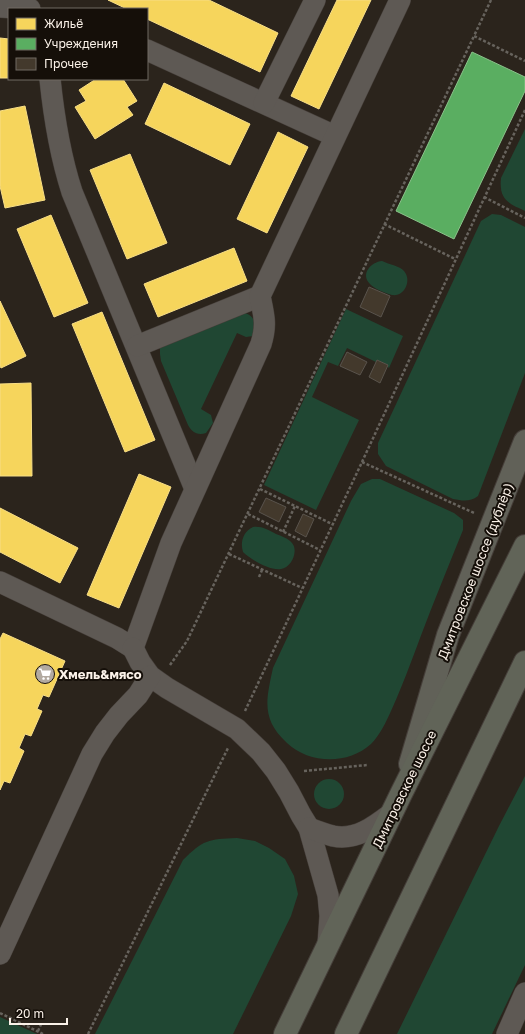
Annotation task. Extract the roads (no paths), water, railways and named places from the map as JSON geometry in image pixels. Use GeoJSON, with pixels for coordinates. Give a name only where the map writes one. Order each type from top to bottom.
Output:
{"type":"FeatureCollection","features":[{"type":"Feature","properties":{"kind":"highway","name":"Дмитровское шоссе"},"geometry":{"type":"LineString","coordinates":[[285,1034],[396,803],[525,546]]}},
{"type":"Feature","properties":{"kind":"highway"},"geometry":{"type":"LineString","coordinates":[[346,1034],[525,662]]}},
{"type":"Feature","properties":{"kind":"main road","name":"Дмитровское шоссе (дублёр)"},"geometry":{"type":"LineString","coordinates":[[396,803],[448,635],[525,441]]}},
{"type":"Feature","properties":{"kind":"street"},"geometry":{"type":"LineString","coordinates":[[264,103],[315,0]]}},
{"type":"Feature","properties":{"kind":"street"},"geometry":{"type":"LineString","coordinates":[[0,954],[7,919],[92,754],[119,715],[138,696],[141,662],[171,543],[261,344],[265,331],[260,296],[400,0]]}},
{"type":"Feature","properties":{"kind":"street"},"geometry":{"type":"LineString","coordinates":[[0,7],[15,8]]}},
{"type":"Feature","properties":{"kind":"street"},"geometry":{"type":"LineString","coordinates":[[148,50],[335,136]]}},
{"type":"Feature","properties":{"kind":"street"},"geometry":{"type":"LineString","coordinates":[[50,80],[53,111],[65,171],[72,192],[196,489]]}},
{"type":"Feature","properties":{"kind":"street"},"geometry":{"type":"LineString","coordinates":[[137,346],[260,296]]}},
{"type":"Feature","properties":{"kind":"street"},"geometry":{"type":"LineString","coordinates":[[0,582],[117,638],[167,688],[237,729],[261,752],[276,771],[309,828],[328,895],[330,916],[328,945]]}},
{"type":"Feature","properties":{"kind":"street"},"geometry":{"type":"LineString","coordinates":[[0,596],[141,662]]}},
{"type":"Feature","properties":{"kind":"street"},"geometry":{"type":"LineString","coordinates":[[309,828],[335,836],[354,836],[369,829],[396,803]]}},
{"type":"Feature","properties":{"kind":"street"},"geometry":{"type":"LineString","coordinates":[[507,1034],[525,993]]}},
{"type":"Feature","properties":{"kind":"place","name":"Хмель&мясо"},"geometry":{"type":"Point","coordinates":[45,674]}}]}
